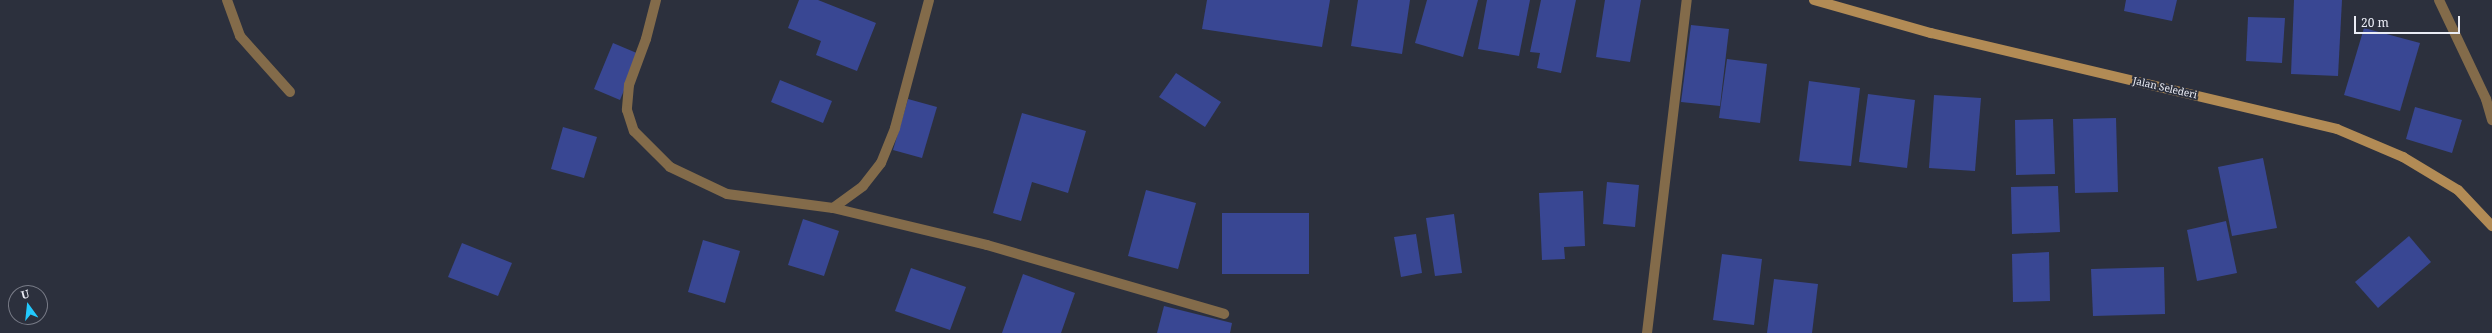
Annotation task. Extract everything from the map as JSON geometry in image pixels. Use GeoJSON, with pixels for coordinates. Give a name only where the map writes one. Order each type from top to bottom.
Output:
{"type":"FeatureCollection","features":[{"type":"Feature","properties":{"kind":"street"},"geometry":{"type":"LineString","coordinates":[[226,0],[240,36],[290,92]]}},
{"type":"Feature","properties":{"kind":"street"},"geometry":{"type":"LineString","coordinates":[[656,0],[646,39],[629,85],[627,110],[634,131],[670,167],[728,194],[833,208],[987,245],[1224,314]]}},
{"type":"Feature","properties":{"kind":"street"},"geometry":{"type":"LineString","coordinates":[[833,208],[863,186],[881,163],[895,128],[929,0]]}},
{"type":"Feature","properties":{"kind":"street"},"geometry":{"type":"LineString","coordinates":[[1647,333],[1687,0]]}},
{"type":"Feature","properties":{"kind":"street","name":"Jalan Selederi"},"geometry":{"type":"LineString","coordinates":[[1814,0],[1931,33],[2337,129],[2403,157],[2458,190],[2492,226]]}},
{"type":"Feature","properties":{"kind":"street"},"geometry":{"type":"LineString","coordinates":[[2439,0],[2486,99],[2492,120]]}},
{"type":"Feature","properties":{"kind":"building"},"geometry":{"type":"Polygon","coordinates":[[[799,0],[818,0],[876,23],[857,71],[816,55],[821,41],[788,28],[799,0]]]}},
{"type":"Feature","properties":{"kind":"building"},"geometry":{"type":"Polygon","coordinates":[[[1207,0],[1330,0],[1322,47],[1202,29],[1207,0]]]}},
{"type":"Feature","properties":{"kind":"building"},"geometry":{"type":"Polygon","coordinates":[[[1358,0],[1410,0],[1402,54],[1351,46],[1358,0]]]}},
{"type":"Feature","properties":{"kind":"building"},"geometry":{"type":"Polygon","coordinates":[[[1427,0],[1478,0],[1463,57],[1415,43],[1427,0]]]}},
{"type":"Feature","properties":{"kind":"building"},"geometry":{"type":"Polygon","coordinates":[[[1487,0],[1530,0],[1519,56],[1478,49],[1487,0]]]}},
{"type":"Feature","properties":{"kind":"building"},"geometry":{"type":"Polygon","coordinates":[[[1541,0],[1576,0],[1561,73],[1537,68],[1540,53],[1530,52],[1541,0]]]}},
{"type":"Feature","properties":{"kind":"building"},"geometry":{"type":"Polygon","coordinates":[[[1605,0],[1641,0],[1630,62],[1596,57],[1605,0]]]}},
{"type":"Feature","properties":{"kind":"building"},"geometry":{"type":"Polygon","coordinates":[[[2126,0],[2177,0],[2172,21],[2124,11],[2126,0]]]}},
{"type":"Feature","properties":{"kind":"building"},"geometry":{"type":"Polygon","coordinates":[[[2294,0],[2342,0],[2338,76],[2291,74],[2294,0]]]}},
{"type":"Feature","properties":{"kind":"building"},"geometry":{"type":"Polygon","coordinates":[[[2248,17],[2285,18],[2282,63],[2246,61],[2248,17]]]}},
{"type":"Feature","properties":{"kind":"building"},"geometry":{"type":"Polygon","coordinates":[[[1691,25],[1729,29],[1720,106],[1681,102],[1691,25]]]}},
{"type":"Feature","properties":{"kind":"building"},"geometry":{"type":"Polygon","coordinates":[[[2364,28],[2420,43],[2400,111],[2344,95],[2364,28]]]}},
{"type":"Feature","properties":{"kind":"building"},"geometry":{"type":"Polygon","coordinates":[[[613,43],[639,54],[620,100],[594,89],[613,43]]]}},
{"type":"Feature","properties":{"kind":"building"},"geometry":{"type":"Polygon","coordinates":[[[1727,59],[1767,64],[1760,123],[1719,118],[1727,59]]]}},
{"type":"Feature","properties":{"kind":"building"},"geometry":{"type":"Polygon","coordinates":[[[1176,73],[1221,102],[1205,127],[1159,97],[1176,73]]]}},
{"type":"Feature","properties":{"kind":"building"},"geometry":{"type":"Polygon","coordinates":[[[780,80],[832,101],[823,123],[771,102],[780,80]]]}},
{"type":"Feature","properties":{"kind":"building"},"geometry":{"type":"Polygon","coordinates":[[[1809,81],[1860,88],[1851,166],[1799,161],[1809,81]]]}},
{"type":"Feature","properties":{"kind":"building"},"geometry":{"type":"Polygon","coordinates":[[[1868,94],[1915,100],[1907,168],[1859,162],[1868,94]]]}},
{"type":"Feature","properties":{"kind":"building"},"geometry":{"type":"Polygon","coordinates":[[[1934,95],[1981,98],[1975,171],[1929,168],[1934,95]]]}},
{"type":"Feature","properties":{"kind":"building"},"geometry":{"type":"Polygon","coordinates":[[[908,99],[937,107],[922,158],[893,150],[908,99]]]}},
{"type":"Feature","properties":{"kind":"building"},"geometry":{"type":"Polygon","coordinates":[[[2415,107],[2462,120],[2452,153],[2406,139],[2415,107]]]}},
{"type":"Feature","properties":{"kind":"building"},"geometry":{"type":"Polygon","coordinates":[[[1022,113],[1086,131],[1068,193],[1032,182],[1021,221],[993,213],[1022,113]]]}},
{"type":"Feature","properties":{"kind":"building"},"geometry":{"type":"Polygon","coordinates":[[[2116,118],[2118,192],[2075,193],[2073,119],[2116,118]]]}},
{"type":"Feature","properties":{"kind":"building"},"geometry":{"type":"Polygon","coordinates":[[[2053,119],[2055,174],[2016,175],[2015,120],[2053,119]]]}},
{"type":"Feature","properties":{"kind":"building"},"geometry":{"type":"Polygon","coordinates":[[[563,127],[597,137],[584,178],[551,169],[563,127]]]}},
{"type":"Feature","properties":{"kind":"building"},"geometry":{"type":"Polygon","coordinates":[[[2263,158],[2277,228],[2232,236],[2218,167],[2263,158]]]}},
{"type":"Feature","properties":{"kind":"building"},"geometry":{"type":"Polygon","coordinates":[[[1607,182],[1639,185],[1635,227],[1603,224],[1607,182]]]}},
{"type":"Feature","properties":{"kind":"building"},"geometry":{"type":"Polygon","coordinates":[[[2058,186],[2060,232],[2012,234],[2011,187],[2058,186]]]}},
{"type":"Feature","properties":{"kind":"building"},"geometry":{"type":"Polygon","coordinates":[[[1146,190],[1196,203],[1178,269],[1128,256],[1146,190]]]}},
{"type":"Feature","properties":{"kind":"building"},"geometry":{"type":"Polygon","coordinates":[[[1583,191],[1585,246],[1564,247],[1565,259],[1542,260],[1539,193],[1583,191]]]}},
{"type":"Feature","properties":{"kind":"building"},"geometry":{"type":"Polygon","coordinates":[[[1222,213],[1309,213],[1309,274],[1222,274],[1222,213]]]}},
{"type":"Feature","properties":{"kind":"building"},"geometry":{"type":"Polygon","coordinates":[[[1454,214],[1462,273],[1435,276],[1426,218],[1454,214]]]}},
{"type":"Feature","properties":{"kind":"building"},"geometry":{"type":"Polygon","coordinates":[[[803,219],[839,231],[824,276],[788,265],[803,219]]]}},
{"type":"Feature","properties":{"kind":"building"},"geometry":{"type":"Polygon","coordinates":[[[2226,221],[2237,273],[2197,281],[2187,230],[2226,221]]]}},
{"type":"Feature","properties":{"kind":"building"},"geometry":{"type":"Polygon","coordinates":[[[1416,234],[1422,273],[1401,277],[1394,237],[1416,234]]]}},
{"type":"Feature","properties":{"kind":"building"},"geometry":{"type":"Polygon","coordinates":[[[2409,236],[2431,262],[2378,308],[2355,282],[2409,236]]]}},
{"type":"Feature","properties":{"kind":"building"},"geometry":{"type":"Polygon","coordinates":[[[703,240],[740,251],[725,303],[688,292],[703,240]]]}},
{"type":"Feature","properties":{"kind":"building"},"geometry":{"type":"Polygon","coordinates":[[[462,243],[512,263],[498,296],[448,277],[462,243]]]}},
{"type":"Feature","properties":{"kind":"building"},"geometry":{"type":"Polygon","coordinates":[[[2049,252],[2050,301],[2013,302],[2012,254],[2049,252]]]}},
{"type":"Feature","properties":{"kind":"building"},"geometry":{"type":"Polygon","coordinates":[[[1722,254],[1762,259],[1754,325],[1713,320],[1722,254]]]}},
{"type":"Feature","properties":{"kind":"building"},"geometry":{"type":"Polygon","coordinates":[[[2164,267],[2165,314],[2093,316],[2091,269],[2164,267]]]}},
{"type":"Feature","properties":{"kind":"building"},"geometry":{"type":"Polygon","coordinates":[[[911,268],[966,287],[950,330],[895,311],[911,268]]]}},
{"type":"Feature","properties":{"kind":"building"},"geometry":{"type":"Polygon","coordinates":[[[1023,274],[1075,293],[1061,333],[1002,333],[1023,274]]]}},
{"type":"Feature","properties":{"kind":"building"},"geometry":{"type":"Polygon","coordinates":[[[1774,279],[1818,284],[1812,333],[1767,333],[1774,279]]]}},
{"type":"Feature","properties":{"kind":"building"},"geometry":{"type":"Polygon","coordinates":[[[1164,306],[1232,323],[1230,333],[1157,333],[1164,306]]]}}]}
